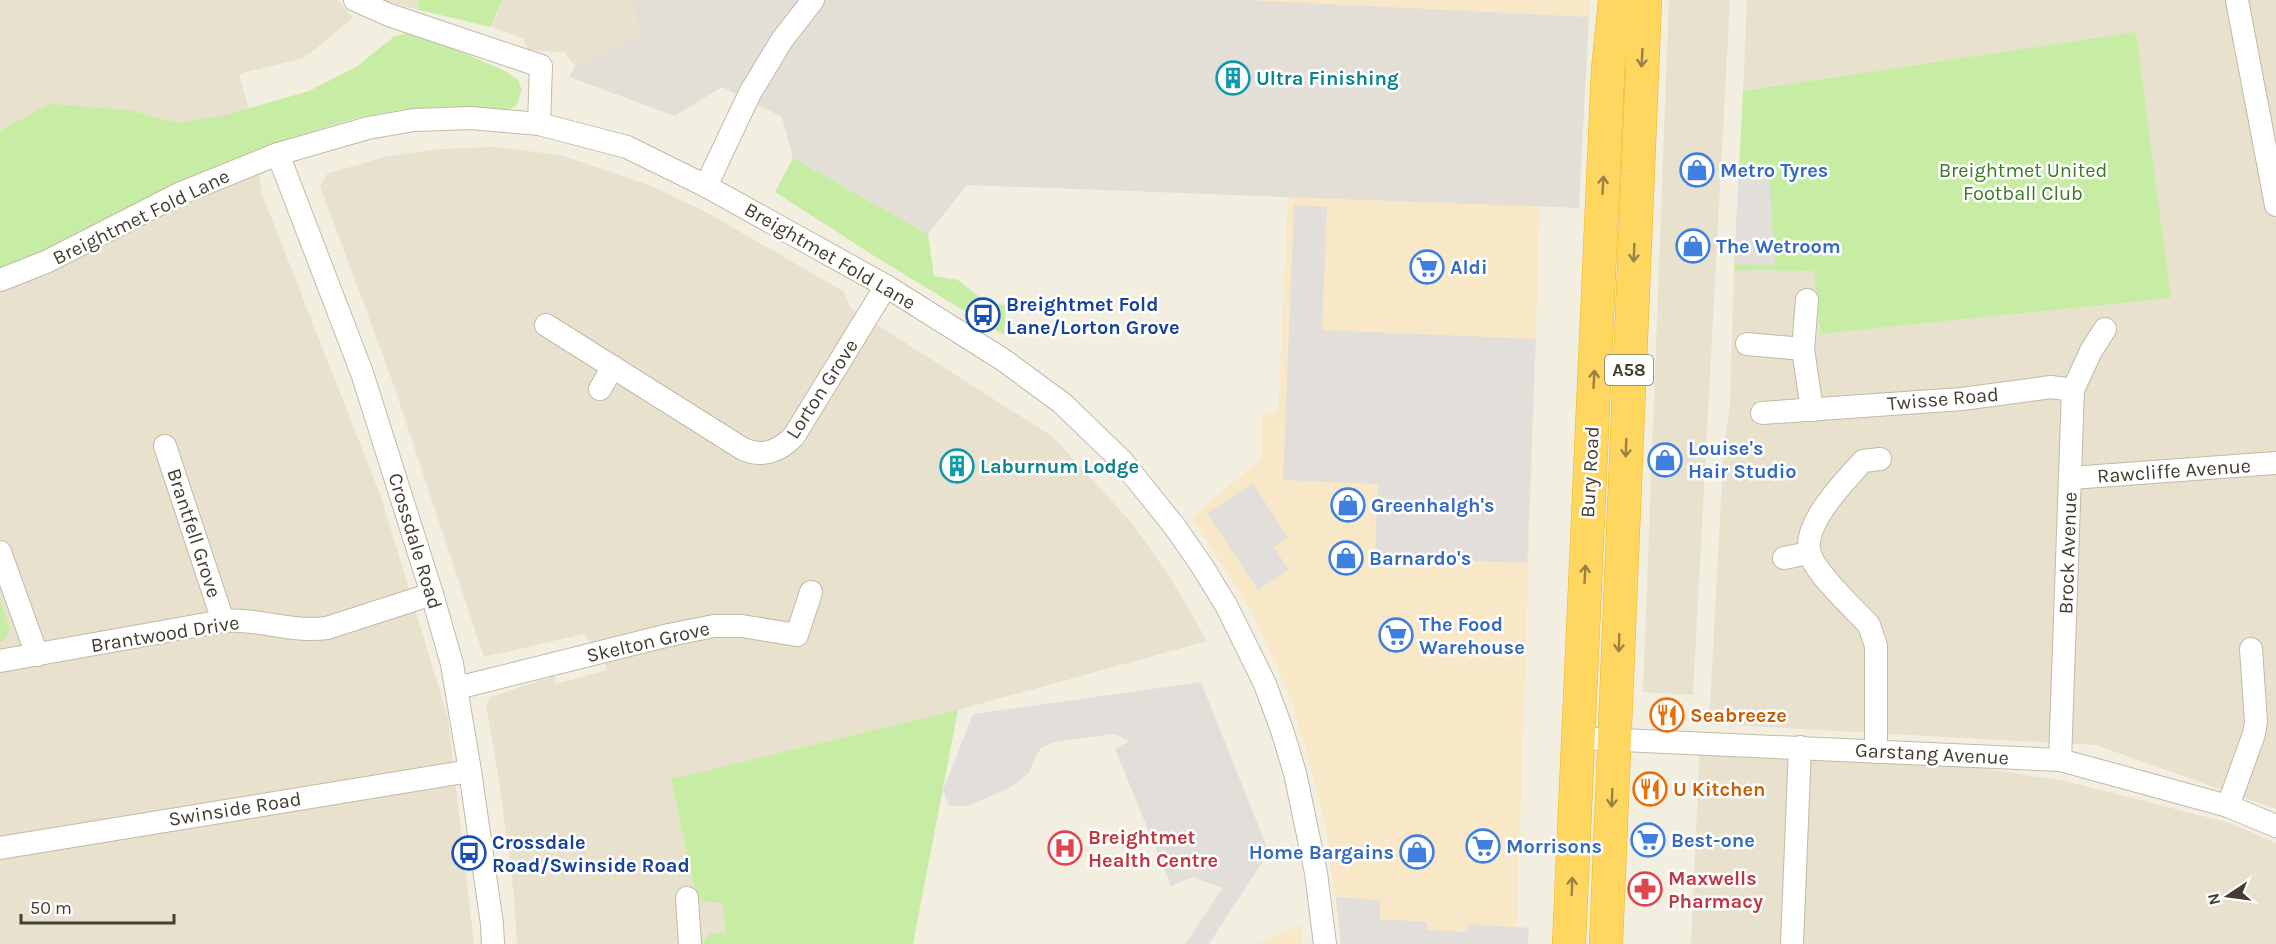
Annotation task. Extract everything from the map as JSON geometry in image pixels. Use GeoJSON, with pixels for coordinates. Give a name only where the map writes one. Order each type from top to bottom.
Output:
{"type":"FeatureCollection","features":[{"type":"Feature","properties":{"kind":"highway","name":"Bury Road"},"geometry":{"type":"LineString","coordinates":[[1569,944],[1608,70],[1615,0]]}},
{"type":"Feature","properties":{"kind":"highway","name":"Bury Road"},"geometry":{"type":"LineString","coordinates":[[1606,944],[1645,0]]}},
{"type":"Feature","properties":{"kind":"street"},"geometry":{"type":"LineString","coordinates":[[355,0],[389,15],[541,66],[539,124]]}},
{"type":"Feature","properties":{"kind":"street"},"geometry":{"type":"LineString","coordinates":[[706,186],[750,93],[782,40],[813,0]]}},
{"type":"Feature","properties":{"kind":"street"},"geometry":{"type":"LineString","coordinates":[[2237,0],[2265,85],[2276,205]]}},
{"type":"Feature","properties":{"kind":"street","name":"Breightmet Fold Lane"},"geometry":{"type":"LineString","coordinates":[[0,280],[46,262],[179,194],[278,154],[368,128],[414,120],[471,118],[539,124],[627,147],[706,186],[886,286],[1002,359],[1062,403],[1122,461],[1175,526],[1202,566],[1226,605],[1265,684],[1282,730],[1303,809],[1316,873],[1325,944]]}},
{"type":"Feature","properties":{"kind":"street","name":"Crossdale Road"},"geometry":{"type":"LineString","coordinates":[[278,154],[362,373],[432,594],[458,688],[493,944]]}},
{"type":"Feature","properties":{"kind":"street","name":"Lorton Grove"},"geometry":{"type":"LineString","coordinates":[[546,325],[743,449],[751,453],[773,451],[785,445],[794,436],[886,286]]}},
{"type":"Feature","properties":{"kind":"street"},"geometry":{"type":"LineString","coordinates":[[1807,300],[1803,349],[1812,410]]}},
{"type":"Feature","properties":{"kind":"street","name":"Brock Avenue"},"geometry":{"type":"LineString","coordinates":[[2060,760],[2073,390],[2084,347],[2105,329]]}},
{"type":"Feature","properties":{"kind":"street"},"geometry":{"type":"LineString","coordinates":[[1747,344],[1803,349]]}},
{"type":"Feature","properties":{"kind":"street"},"geometry":{"type":"LineString","coordinates":[[600,389],[613,367]]}},
{"type":"Feature","properties":{"kind":"street","name":"Twisse Road"},"geometry":{"type":"LineString","coordinates":[[1762,413],[1962,399],[2051,387],[2073,390]]}},
{"type":"Feature","properties":{"kind":"street","name":"Brantfell Grove"},"geometry":{"type":"LineString","coordinates":[[165,446],[223,621]]}},
{"type":"Feature","properties":{"kind":"street"},"geometry":{"type":"LineString","coordinates":[[1868,454],[1822,507],[1810,541],[1809,553],[1815,565],[1869,625],[1873,635],[1876,646],[1876,752]]}},
{"type":"Feature","properties":{"kind":"street","name":"Rawcliffe Avenue"},"geometry":{"type":"LineString","coordinates":[[2071,478],[2276,463]]}},
{"type":"Feature","properties":{"kind":"street"},"geometry":{"type":"LineString","coordinates":[[0,552],[37,655]]}},
{"type":"Feature","properties":{"kind":"street"},"geometry":{"type":"LineString","coordinates":[[1784,558],[1809,553]]}},
{"type":"Feature","properties":{"kind":"street","name":"Skelton Grove"},"geometry":{"type":"LineString","coordinates":[[458,688],[702,628],[730,625],[796,635],[811,592]]}},
{"type":"Feature","properties":{"kind":"street","name":"Brantwood Drive"},"geometry":{"type":"LineString","coordinates":[[0,662],[223,621],[245,620],[314,630],[327,628],[432,594]]}},
{"type":"Feature","properties":{"kind":"street"},"geometry":{"type":"LineString","coordinates":[[2228,806],[2254,734],[2256,722],[2251,649]]}},
{"type":"Feature","properties":{"kind":"street","name":"Garstang Avenue"},"geometry":{"type":"LineString","coordinates":[[1578,738],[2060,760],[2228,806],[2276,826]]}},
{"type":"Feature","properties":{"kind":"street"},"geometry":{"type":"LineString","coordinates":[[1792,944],[1800,747]]}},
{"type":"Feature","properties":{"kind":"street","name":"Swinside Road"},"geometry":{"type":"LineString","coordinates":[[0,848],[470,771]]}},
{"type":"Feature","properties":{"kind":"street"},"geometry":{"type":"LineString","coordinates":[[690,944],[695,912]]}},
{"type":"Feature","properties":{"kind":"shaded area"},"geometry":{"type":"Polygon","coordinates":[[[0,0],[338,0],[353,18],[304,58],[239,74],[249,109],[262,194],[381,497],[448,718],[474,944],[0,944],[0,0]]]}},
{"type":"Feature","properties":{"kind":"shaded area"},"geometry":{"type":"Polygon","coordinates":[[[380,0],[418,0],[419,10],[380,0]]]}},
{"type":"Feature","properties":{"kind":"shaded area"},"geometry":{"type":"Polygon","coordinates":[[[502,0],[632,0],[640,36],[575,66],[564,52],[528,50],[523,38],[492,27],[502,0]]]}},
{"type":"Feature","properties":{"kind":"shaded area"},"geometry":{"type":"Polygon","coordinates":[[[632,0],[1248,0],[1589,17],[1579,208],[967,185],[928,234],[793,158],[782,117],[722,87],[675,116],[569,77],[575,66],[640,36],[632,0]]]}},
{"type":"Feature","properties":{"kind":"shaded area"},"geometry":{"type":"Polygon","coordinates":[[[1248,0],[1590,0],[1589,17],[1248,0]]]}},
{"type":"Feature","properties":{"kind":"shaded area"},"geometry":{"type":"Polygon","coordinates":[[[1669,0],[1730,0],[1693,695],[1643,692],[1669,0]]]}},
{"type":"Feature","properties":{"kind":"shaded area"},"geometry":{"type":"Polygon","coordinates":[[[1747,0],[2276,0],[2276,809],[2096,745],[1709,724],[1724,444],[1730,406],[1734,270],[1815,271],[1820,334],[2171,298],[2136,32],[1743,91],[1747,0]]]}},
{"type":"Feature","properties":{"kind":"shaded area"},"geometry":{"type":"Polygon","coordinates":[[[494,147],[561,155],[651,186],[704,211],[843,291],[851,308],[1053,437],[1132,523],[1170,577],[1207,641],[958,710],[671,779],[695,890],[722,902],[726,932],[709,934],[703,944],[517,944],[514,897],[499,780],[486,706],[490,697],[554,676],[556,684],[607,670],[605,662],[584,634],[484,657],[392,380],[320,186],[327,174],[384,157],[440,149],[494,147]]]}},
{"type":"Feature","properties":{"kind":"shaded area"},"geometry":{"type":"Polygon","coordinates":[[[1739,166],[1769,168],[1775,265],[1735,264],[1739,166]]]}},
{"type":"Feature","properties":{"kind":"shaded area"},"geometry":{"type":"Polygon","coordinates":[[[1288,197],[1540,206],[1517,927],[1529,928],[1528,944],[1341,944],[1325,823],[1289,694],[1251,611],[1192,517],[1261,459],[1262,413],[1278,413],[1288,197]]]}},
{"type":"Feature","properties":{"kind":"shaded area"},"geometry":{"type":"Polygon","coordinates":[[[1294,205],[1327,207],[1322,330],[1536,339],[1527,563],[1375,557],[1378,484],[1283,480],[1294,205]]]}},
{"type":"Feature","properties":{"kind":"shaded area"},"geometry":{"type":"Polygon","coordinates":[[[1253,483],[1288,538],[1274,547],[1289,570],[1258,590],[1207,513],[1253,483]]]}},
{"type":"Feature","properties":{"kind":"shaded area"},"geometry":{"type":"Polygon","coordinates":[[[1201,682],[1269,852],[1209,944],[1182,944],[1187,942],[1222,888],[1193,877],[1171,886],[1115,749],[1129,741],[1113,734],[1055,742],[1041,748],[1029,773],[1010,788],[967,806],[949,806],[943,790],[973,714],[1201,682]]]}},
{"type":"Feature","properties":{"kind":"shaded area"},"geometry":{"type":"Polygon","coordinates":[[[1700,743],[1876,752],[2065,781],[2230,823],[2276,843],[2276,944],[1691,944],[1700,743]]]}},
{"type":"Feature","properties":{"kind":"shaded area"},"geometry":{"type":"Polygon","coordinates":[[[1336,897],[1380,900],[1380,919],[1427,922],[1427,930],[1467,932],[1468,924],[1529,928],[1528,944],[1341,944],[1336,897]]]}},
{"type":"Feature","properties":{"kind":"shaded area"},"geometry":{"type":"Polygon","coordinates":[[[1301,925],[1302,944],[1255,944],[1301,925]]]}},
{"type":"Feature","properties":{"kind":"green space"},"geometry":{"type":"Polygon","coordinates":[[[418,0],[502,0],[491,27],[419,10],[418,0]]]}},
{"type":"Feature","properties":{"kind":"green space","name":"Breightmet United Football Club"},"geometry":{"type":"Polygon","coordinates":[[[2136,32],[2171,298],[1820,334],[1814,271],[1734,270],[1743,91],[2136,32]]]}},
{"type":"Feature","properties":{"kind":"green space"},"geometry":{"type":"Polygon","coordinates":[[[410,33],[432,39],[507,72],[518,80],[522,90],[516,106],[507,110],[450,107],[405,109],[356,118],[304,134],[181,180],[65,242],[0,267],[0,131],[49,104],[128,110],[177,123],[222,116],[309,91],[356,67],[395,36],[410,33]]]}},
{"type":"Feature","properties":{"kind":"green space"},"geometry":{"type":"Polygon","coordinates":[[[793,158],[928,234],[934,276],[958,280],[987,303],[1006,305],[1004,335],[775,192],[793,158]]]}},
{"type":"Feature","properties":{"kind":"green space"},"geometry":{"type":"Polygon","coordinates":[[[0,601],[9,628],[0,643],[0,601]]]}},
{"type":"Feature","properties":{"kind":"green space"},"geometry":{"type":"Polygon","coordinates":[[[958,710],[913,944],[703,944],[709,934],[726,932],[722,903],[709,902],[697,895],[671,779],[958,710]]]}},
{"type":"Feature","properties":{"kind":"place","name":"Ultra Finishing"},"geometry":{"type":"Point","coordinates":[1233,78]}},
{"type":"Feature","properties":{"kind":"place","name":"Metro Tyres"},"geometry":{"type":"Point","coordinates":[1697,170]}},
{"type":"Feature","properties":{"kind":"place","name":"The Wetroom"},"geometry":{"type":"Point","coordinates":[1693,246]}},
{"type":"Feature","properties":{"kind":"place","name":"Aldi"},"geometry":{"type":"Point","coordinates":[1427,267]}},
{"type":"Feature","properties":{"kind":"place","name":"Breightmet Fold Lane/Lorton Grove"},"geometry":{"type":"Point","coordinates":[983,315]}},
{"type":"Feature","properties":{"kind":"place","name":"Louise's Hair Studio"},"geometry":{"type":"Point","coordinates":[1665,460]}},
{"type":"Feature","properties":{"kind":"place","name":"Laburnum Lodge"},"geometry":{"type":"Point","coordinates":[957,466]}},
{"type":"Feature","properties":{"kind":"place","name":"Greenhalgh's"},"geometry":{"type":"Point","coordinates":[1348,505]}},
{"type":"Feature","properties":{"kind":"place","name":"Barnardo's"},"geometry":{"type":"Point","coordinates":[1346,558]}},
{"type":"Feature","properties":{"kind":"place","name":"The Food Warehouse"},"geometry":{"type":"Point","coordinates":[1396,635]}},
{"type":"Feature","properties":{"kind":"place","name":"Seabreeze"},"geometry":{"type":"Point","coordinates":[1667,715]}},
{"type":"Feature","properties":{"kind":"place","name":"U Kitchen"},"geometry":{"type":"Point","coordinates":[1650,789]}},
{"type":"Feature","properties":{"kind":"place","name":"Best-one"},"geometry":{"type":"Point","coordinates":[1648,840]}},
{"type":"Feature","properties":{"kind":"place","name":"Morrisons"},"geometry":{"type":"Point","coordinates":[1483,846]}},
{"type":"Feature","properties":{"kind":"place","name":"Breightmet Health Centre"},"geometry":{"type":"Point","coordinates":[1065,848]}},
{"type":"Feature","properties":{"kind":"place","name":"Home Bargains"},"geometry":{"type":"Point","coordinates":[1417,852]}},
{"type":"Feature","properties":{"kind":"place","name":"Crossdale Road/Swinside Road"},"geometry":{"type":"Point","coordinates":[469,853]}},
{"type":"Feature","properties":{"kind":"place","name":"Maxwells Pharmacy"},"geometry":{"type":"Point","coordinates":[1645,889]}}]}
